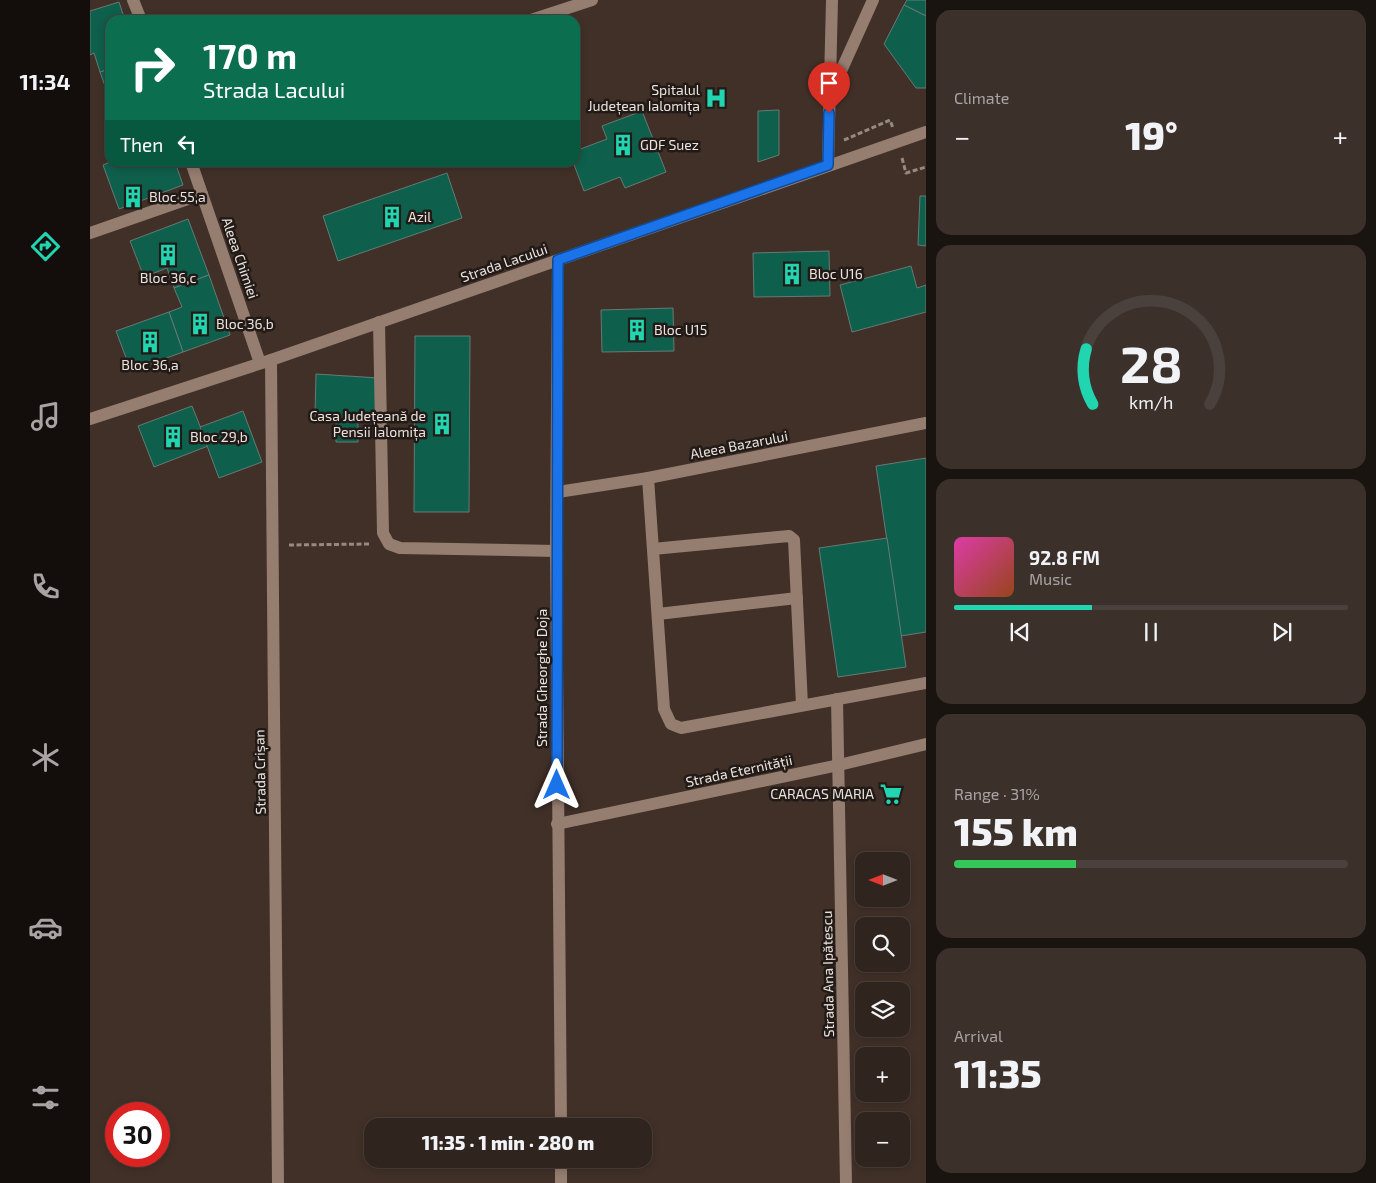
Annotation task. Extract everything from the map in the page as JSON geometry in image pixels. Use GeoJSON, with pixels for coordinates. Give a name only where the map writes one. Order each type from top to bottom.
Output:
{"type":"FeatureCollection","features":[{"type":"Feature","properties":{"kind":"street"},"geometry":{"type":"LineString","coordinates":[[133,0],[138,15]]}},
{"type":"Feature","properties":{"kind":"street"},"geometry":{"type":"LineString","coordinates":[[546,15],[592,0]]}},
{"type":"Feature","properties":{"kind":"street"},"geometry":{"type":"LineString","coordinates":[[828,165],[832,0]]}},
{"type":"Feature","properties":{"kind":"street"},"geometry":{"type":"LineString","coordinates":[[830,96],[873,0]]}},
{"type":"Feature","properties":{"kind":"street","name":"Strada Lacului"},"geometry":{"type":"LineString","coordinates":[[90,419],[265,362],[926,132]]}},
{"type":"Feature","properties":{"kind":"street","name":"Aleea Chimiei"},"geometry":{"type":"LineString","coordinates":[[193,167],[265,362]]}},
{"type":"Feature","properties":{"kind":"street"},"geometry":{"type":"LineString","coordinates":[[90,233],[202,194]]}},
{"type":"Feature","properties":{"kind":"street","name":"Strada Gheorghe Doja"},"geometry":{"type":"LineString","coordinates":[[558,260],[558,492],[556,551],[561,1118]]}},
{"type":"Feature","properties":{"kind":"street"},"geometry":{"type":"LineString","coordinates":[[379,322],[383,534],[389,544],[400,548],[556,551]]}},
{"type":"Feature","properties":{"kind":"street","name":"Strada Crișan"},"geometry":{"type":"LineString","coordinates":[[265,362],[272,545],[278,1183]]}},
{"type":"Feature","properties":{"kind":"street","name":"Aleea Bazarului"},"geometry":{"type":"LineString","coordinates":[[558,492],[648,478],[926,423]]}},
{"type":"Feature","properties":{"kind":"street"},"geometry":{"type":"LineString","coordinates":[[648,478],[664,709],[671,724],[681,728],[926,683]]}},
{"type":"Feature","properties":{"kind":"street"},"geometry":{"type":"LineString","coordinates":[[653,549],[789,536],[794,540],[802,705]]}},
{"type":"Feature","properties":{"kind":"street"},"geometry":{"type":"LineString","coordinates":[[658,614],[797,598]]}},
{"type":"Feature","properties":{"kind":"street","name":"Strada Ana Ipătescu"},"geometry":{"type":"LineString","coordinates":[[837,699],[846,1183]]}},
{"type":"Feature","properties":{"kind":"street","name":"Strada Eternității"},"geometry":{"type":"LineString","coordinates":[[557,824],[839,766],[926,744]]}},
{"type":"Feature","properties":{"kind":"street"},"geometry":{"type":"LineString","coordinates":[[561,1168],[561,1183]]}},
{"type":"Feature","properties":{"kind":"path"},"geometry":{"type":"LineString","coordinates":[[906,173],[926,167]]}},
{"type":"Feature","properties":{"kind":"path"},"geometry":{"type":"LineString","coordinates":[[272,545],[389,544]]}},
{"type":"Feature","properties":{"kind":"building"},"geometry":{"type":"Polygon","coordinates":[[[907,0],[926,0],[926,16],[904,5],[907,0]]]}},
{"type":"Feature","properties":{"kind":"building"},"geometry":{"type":"Polygon","coordinates":[[[119,2],[123,15],[105,15],[105,70],[100,72],[94,53],[90,55],[90,11],[119,2]]]}},
{"type":"Feature","properties":{"kind":"building"},"geometry":{"type":"Polygon","coordinates":[[[904,5],[926,16],[926,88],[916,88],[884,44],[904,5]]]}},
{"type":"Feature","properties":{"kind":"building"},"geometry":{"type":"Polygon","coordinates":[[[105,70],[105,86],[100,72],[105,70]]]}},
{"type":"Feature","properties":{"kind":"building"},"geometry":{"type":"Polygon","coordinates":[[[779,110],[779,155],[758,162],[758,111],[779,110]]]}},
{"type":"Feature","properties":{"kind":"building","name":"GDF Suez"},"geometry":{"type":"Polygon","coordinates":[[[642,111],[666,172],[625,188],[620,177],[584,191],[575,167],[580,167],[580,149],[607,139],[602,126],[642,111]]]}},
{"type":"Feature","properties":{"kind":"building","name":"Bloc 55,a"},"geometry":{"type":"Polygon","coordinates":[[[105,164],[105,167],[177,167],[183,185],[119,209],[103,165],[105,164]]]}},
{"type":"Feature","properties":{"kind":"building","name":"Azil"},"geometry":{"type":"Polygon","coordinates":[[[447,173],[462,218],[338,261],[323,216],[447,173]]]}},
{"type":"Feature","properties":{"kind":"building"},"geometry":{"type":"Polygon","coordinates":[[[920,196],[926,196],[926,246],[918,245],[920,196]]]}},
{"type":"Feature","properties":{"kind":"building","name":"Bloc 36,c"},"geometry":{"type":"Polygon","coordinates":[[[188,219],[209,275],[174,288],[167,268],[144,277],[130,241],[188,219]]]}},
{"type":"Feature","properties":{"kind":"building","name":"Bloc U16"},"geometry":{"type":"Polygon","coordinates":[[[829,251],[830,296],[754,297],[753,253],[829,251]]]}},
{"type":"Feature","properties":{"kind":"building"},"geometry":{"type":"Polygon","coordinates":[[[911,266],[917,288],[926,285],[926,312],[852,332],[840,285],[911,266]]]}},
{"type":"Feature","properties":{"kind":"building","name":"Bloc 36,b"},"geometry":{"type":"Polygon","coordinates":[[[209,275],[230,335],[183,352],[169,312],[182,307],[174,288],[209,275]]]}},
{"type":"Feature","properties":{"kind":"building","name":"Bloc U15"},"geometry":{"type":"Polygon","coordinates":[[[673,308],[674,351],[602,352],[601,310],[673,308]]]}},
{"type":"Feature","properties":{"kind":"building","name":"Bloc 36,a"},"geometry":{"type":"Polygon","coordinates":[[[169,312],[183,352],[131,371],[116,331],[169,312]]]}},
{"type":"Feature","properties":{"kind":"building","name":"Casa Județeană de Pensii Ialomița"},"geometry":{"type":"Polygon","coordinates":[[[415,336],[470,336],[469,512],[414,512],[415,336]]]}},
{"type":"Feature","properties":{"kind":"building"},"geometry":{"type":"Polygon","coordinates":[[[316,374],[379,378],[381,414],[358,416],[358,442],[336,442],[336,415],[315,415],[316,374]]]}},
{"type":"Feature","properties":{"kind":"building","name":"Bloc 29,b"},"geometry":{"type":"Polygon","coordinates":[[[192,406],[208,446],[154,467],[138,426],[192,406]]]}},
{"type":"Feature","properties":{"kind":"building"},"geometry":{"type":"Polygon","coordinates":[[[243,411],[262,462],[219,478],[200,427],[243,411]]]}},
{"type":"Feature","properties":{"kind":"building"},"geometry":{"type":"Polygon","coordinates":[[[926,458],[926,632],[901,636],[876,466],[926,458]]]}},
{"type":"Feature","properties":{"kind":"building"},"geometry":{"type":"Polygon","coordinates":[[[887,538],[906,667],[838,677],[819,548],[887,538]]]}},
{"type":"Feature","properties":{"kind":"place","name":"Spitalul Județean Ialomița"},"geometry":{"type":"Point","coordinates":[716,98]}},
{"type":"Feature","properties":{"kind":"place","name":"GDF Suez"},"geometry":{"type":"Point","coordinates":[623,145]}},
{"type":"Feature","properties":{"kind":"place","name":"Bloc 55,a"},"geometry":{"type":"Point","coordinates":[133,197]}},
{"type":"Feature","properties":{"kind":"place","name":"Azil"},"geometry":{"type":"Point","coordinates":[392,217]}},
{"type":"Feature","properties":{"kind":"place","name":"Bloc 36,c"},"geometry":{"type":"Point","coordinates":[168,255]}},
{"type":"Feature","properties":{"kind":"place","name":"Bloc U16"},"geometry":{"type":"Point","coordinates":[792,274]}},
{"type":"Feature","properties":{"kind":"place","name":"Bloc 36,b"},"geometry":{"type":"Point","coordinates":[200,324]}},
{"type":"Feature","properties":{"kind":"place","name":"Bloc U15"},"geometry":{"type":"Point","coordinates":[637,330]}},
{"type":"Feature","properties":{"kind":"place","name":"Bloc 36,a"},"geometry":{"type":"Point","coordinates":[150,342]}},
{"type":"Feature","properties":{"kind":"place","name":"Casa Județeană de Pensii Ialomița"},"geometry":{"type":"Point","coordinates":[442,424]}},
{"type":"Feature","properties":{"kind":"place","name":"Bloc 29,b"},"geometry":{"type":"Point","coordinates":[173,437]}},
{"type":"Feature","properties":{"kind":"place","name":"CARACAS MARIA"},"geometry":{"type":"Point","coordinates":[891,794]}},
{"type":"Feature","properties":{"kind":"route"},"geometry":{"type":"LineString","coordinates":[[557,785],[558,260],[828,165],[829,113]]}}]}
